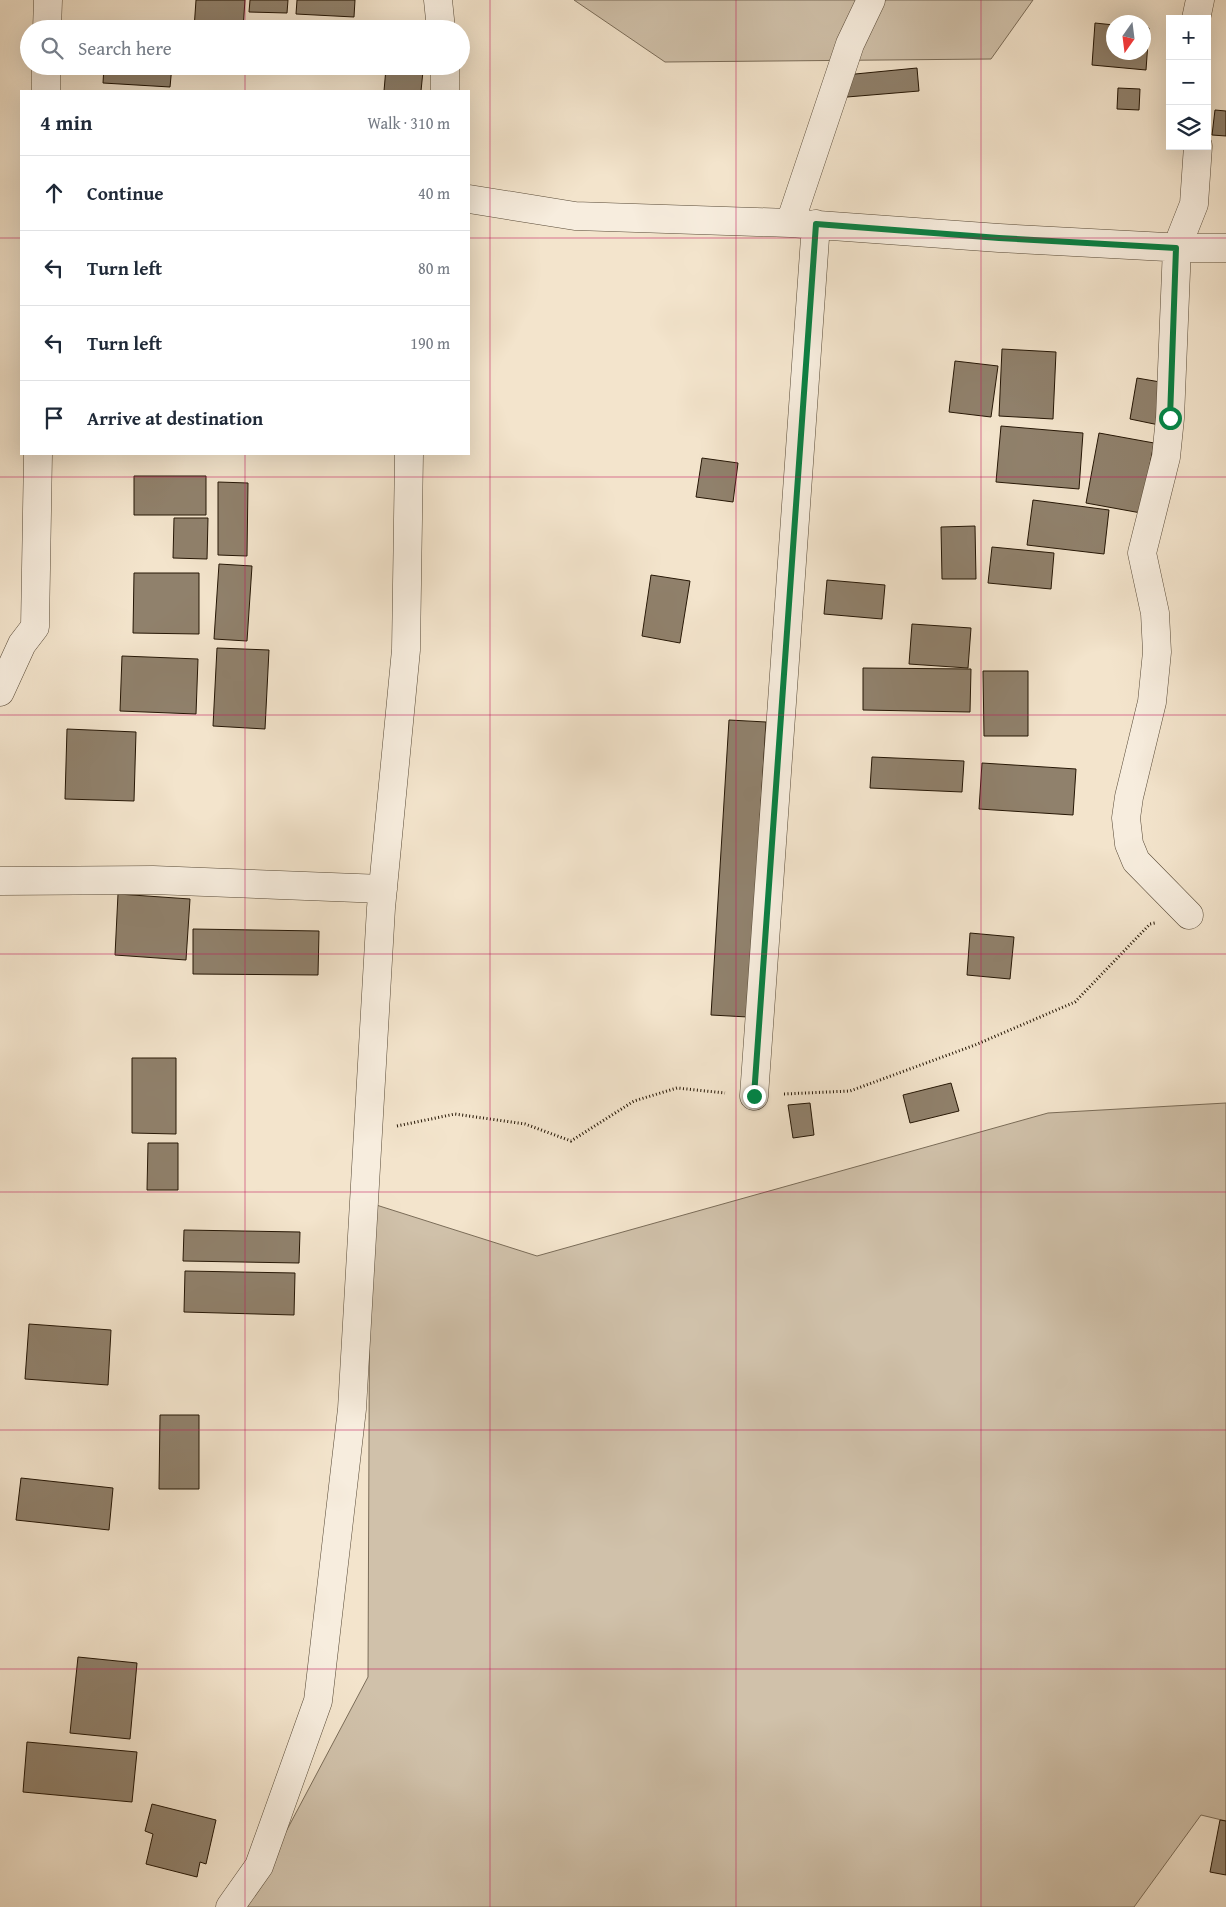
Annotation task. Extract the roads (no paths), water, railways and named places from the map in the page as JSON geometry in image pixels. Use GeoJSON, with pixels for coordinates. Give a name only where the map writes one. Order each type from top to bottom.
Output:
{"type":"FeatureCollection","features":[{"type":"Feature","properties":{"kind":"street"},"geometry":{"type":"LineString","coordinates":[[47,20],[48,0]]}},
{"type":"Feature","properties":{"kind":"street"},"geometry":{"type":"LineString","coordinates":[[438,0],[440,20]]}},
{"type":"Feature","properties":{"kind":"street"},"geometry":{"type":"LineString","coordinates":[[754,1096],[803,224],[850,44],[871,0]]}},
{"type":"Feature","properties":{"kind":"street"},"geometry":{"type":"LineString","coordinates":[[1197,15],[1200,0]]}},
{"type":"Feature","properties":{"kind":"street"},"geometry":{"type":"LineString","coordinates":[[46,75],[46,90]]}},
{"type":"Feature","properties":{"kind":"street"},"geometry":{"type":"LineString","coordinates":[[445,75],[445,90]]}},
{"type":"Feature","properties":{"kind":"street"},"geometry":{"type":"LineString","coordinates":[[1189,915],[1136,861],[1129,844],[1126,818],[1129,797],[1152,702],[1157,652],[1155,613],[1142,553],[1166,457],[1170,418],[1176,248],[1194,204],[1198,150]]}},
{"type":"Feature","properties":{"kind":"street"},"geometry":{"type":"LineString","coordinates":[[470,199],[575,216],[803,224],[999,238],[1176,248],[1226,248]]}},
{"type":"Feature","properties":{"kind":"street"},"geometry":{"type":"LineString","coordinates":[[0,692],[22,644],[35,627],[38,455]]}},
{"type":"Feature","properties":{"kind":"street"},"geometry":{"type":"LineString","coordinates":[[230,1907],[259,1866],[318,1701],[352,1409],[383,889],[406,650],[409,455]]}},
{"type":"Feature","properties":{"kind":"street"},"geometry":{"type":"LineString","coordinates":[[0,881],[153,880],[383,889]]}}]}
